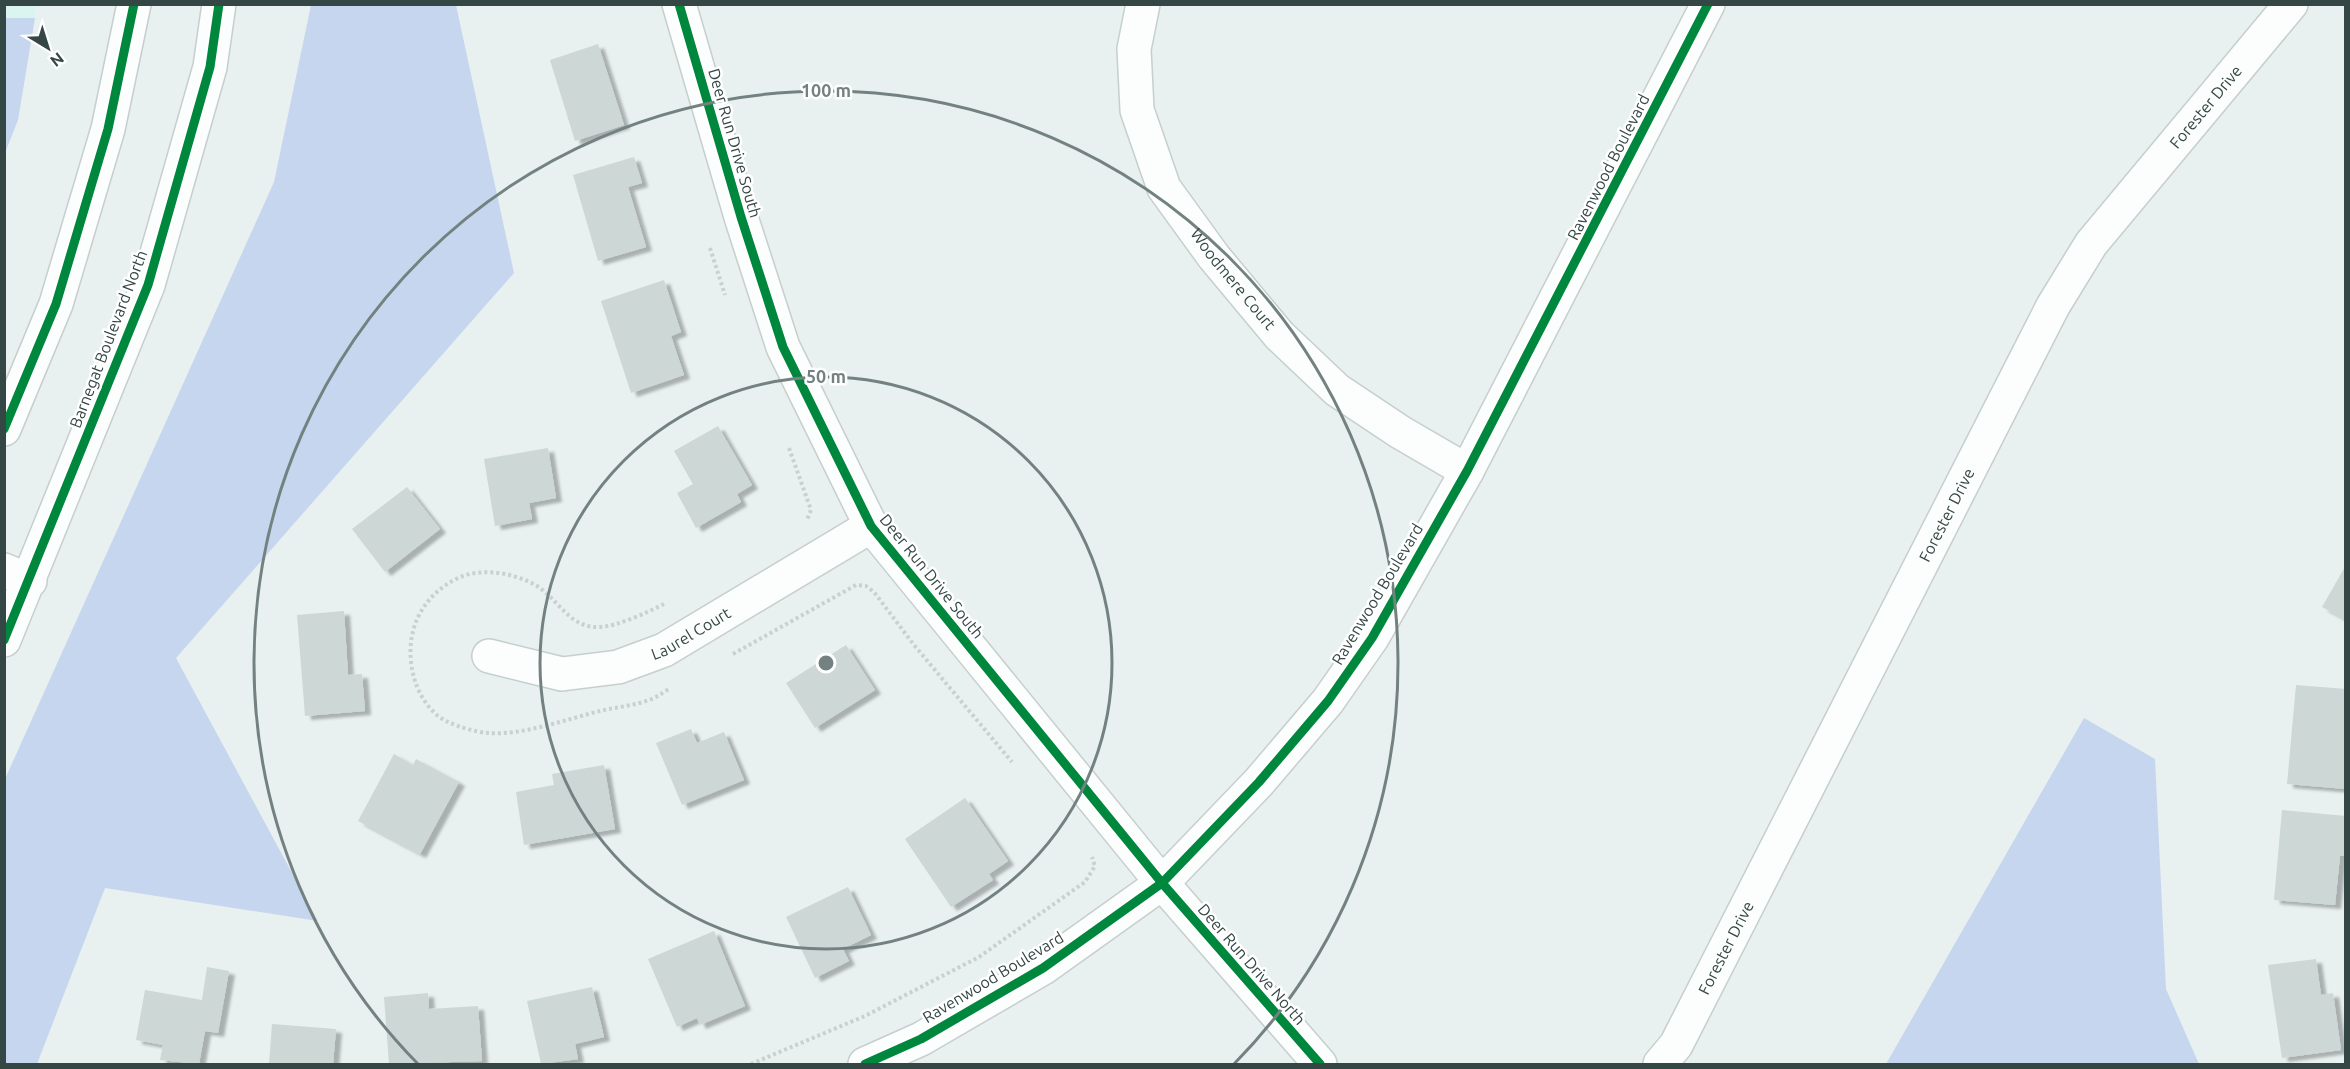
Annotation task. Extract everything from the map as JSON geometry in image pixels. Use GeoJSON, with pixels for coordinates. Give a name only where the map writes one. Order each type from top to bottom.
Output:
{"type":"FeatureCollection","features":[{"type":"Feature","properties":{"kind":"street"},"geometry":{"type":"LineString","coordinates":[[4,429],[56,304],[108,129],[134,4]]}},
{"type":"Feature","properties":{"kind":"street","name":"Barnegat Boulevard North"},"geometry":{"type":"LineString","coordinates":[[4,640],[17,575],[148,285],[210,67],[219,4]]}},
{"type":"Feature","properties":{"kind":"street","name":"Deer Run Drive South"},"geometry":{"type":"LineString","coordinates":[[679,4],[741,217],[783,346],[871,526],[1162,883]]}},
{"type":"Feature","properties":{"kind":"street","name":"Woodmere Court"},"geometry":{"type":"LineString","coordinates":[[1143,4],[1134,49],[1137,110],[1164,188],[1214,257],[1279,335],[1337,390],[1400,432],[1467,471]]}},
{"type":"Feature","properties":{"kind":"street","name":"Ravenwood Boulevard"},"geometry":{"type":"LineString","coordinates":[[866,1065],[921,1038],[1043,968],[1162,883],[1260,782],[1328,701],[1372,638],[1467,471],[1708,4]]}},
{"type":"Feature","properties":{"kind":"street","name":"Forester Drive"},"geometry":{"type":"LineString","coordinates":[[1660,1065],[1676,1045],[2054,306],[2091,244],[2291,4]]}},
{"type":"Feature","properties":{"kind":"street","name":"Laurel Court"},"geometry":{"type":"LineString","coordinates":[[489,656],[562,674],[618,667],[664,650],[871,526]]}},
{"type":"Feature","properties":{"kind":"street","name":"Deer Run Drive North"},"geometry":{"type":"LineString","coordinates":[[1162,883],[1320,1065]]}},
{"type":"Feature","properties":{"kind":"shaded area"},"geometry":{"type":"Polygon","coordinates":[[[4,5],[35,5],[35,18],[5,18],[4,5]]]}},
{"type":"Feature","properties":{"kind":"shaded area"},"geometry":{"type":"Polygon","coordinates":[[[311,5],[456,5],[514,273],[176,658],[318,921],[105,888],[37,1064],[5,1064],[5,779],[274,182],[311,5]]]}},
{"type":"Feature","properties":{"kind":"shaded area"},"geometry":{"type":"Polygon","coordinates":[[[5,18],[35,18],[18,120],[5,153],[5,18]]]}},
{"type":"Feature","properties":{"kind":"shaded area"},"geometry":{"type":"Polygon","coordinates":[[[2084,718],[2155,759],[2166,989],[2199,1064],[1886,1064],[2084,718]]]}},
{"type":"Feature","properties":{"kind":"building"},"geometry":{"type":"Polygon","coordinates":[[[598,44],[624,125],[575,141],[550,60],[598,44]]]}},
{"type":"Feature","properties":{"kind":"building"},"geometry":{"type":"Polygon","coordinates":[[[634,157],[642,183],[628,187],[646,247],[598,261],[573,175],[634,157]]]}},
{"type":"Feature","properties":{"kind":"building"},"geometry":{"type":"Polygon","coordinates":[[[664,280],[681,332],[671,336],[684,375],[631,393],[601,301],[664,280]]]}},
{"type":"Feature","properties":{"kind":"building"},"geometry":{"type":"Polygon","coordinates":[[[718,426],[752,485],[737,494],[741,502],[696,528],[677,493],[693,484],[674,451],[718,426]]]}},
{"type":"Feature","properties":{"kind":"building"},"geometry":{"type":"Polygon","coordinates":[[[548,448],[556,498],[529,503],[532,519],[495,526],[484,459],[548,448]]]}},
{"type":"Feature","properties":{"kind":"building"},"geometry":{"type":"Polygon","coordinates":[[[407,487],[440,529],[385,572],[352,529],[407,487]]]}},
{"type":"Feature","properties":{"kind":"building"},"geometry":{"type":"Polygon","coordinates":[[[2346,565],[2346,620],[2322,607],[2346,565]]]}},
{"type":"Feature","properties":{"kind":"building"},"geometry":{"type":"Polygon","coordinates":[[[344,611],[348,675],[362,674],[365,711],[305,716],[297,615],[344,611]]]}},
{"type":"Feature","properties":{"kind":"building"},"geometry":{"type":"Polygon","coordinates":[[[846,645],[875,690],[815,728],[786,683],[846,645]]]}},
{"type":"Feature","properties":{"kind":"building"},"geometry":{"type":"Polygon","coordinates":[[[2296,685],[2346,689],[2346,789],[2287,784],[2296,685]]]}},
{"type":"Feature","properties":{"kind":"building"},"geometry":{"type":"Polygon","coordinates":[[[691,729],[697,743],[724,732],[744,780],[682,805],[656,743],[691,729]]]}},
{"type":"Feature","properties":{"kind":"building"},"geometry":{"type":"Polygon","coordinates":[[[394,754],[413,765],[416,759],[459,782],[420,854],[358,821],[394,754]]]}},
{"type":"Feature","properties":{"kind":"building"},"geometry":{"type":"Polygon","coordinates":[[[604,765],[615,829],[524,845],[516,792],[554,785],[552,774],[604,765]]]}},
{"type":"Feature","properties":{"kind":"building"},"geometry":{"type":"Polygon","coordinates":[[[965,798],[1008,861],[989,874],[993,880],[951,907],[905,839],[965,798]]]}},
{"type":"Feature","properties":{"kind":"building"},"geometry":{"type":"Polygon","coordinates":[[[2282,810],[2346,816],[2346,856],[2340,856],[2335,905],[2274,900],[2282,810]]]}},
{"type":"Feature","properties":{"kind":"building"},"geometry":{"type":"Polygon","coordinates":[[[848,887],[871,935],[843,949],[849,961],[815,978],[786,917],[848,887]]]}},
{"type":"Feature","properties":{"kind":"building"},"geometry":{"type":"Polygon","coordinates":[[[714,931],[745,1006],[700,1025],[697,1018],[677,1027],[648,959],[714,931]]]}},
{"type":"Feature","properties":{"kind":"building"},"geometry":{"type":"Polygon","coordinates":[[[2316,959],[2321,995],[2333,993],[2341,1050],[2282,1058],[2268,965],[2316,959]]]}},
{"type":"Feature","properties":{"kind":"building"},"geometry":{"type":"Polygon","coordinates":[[[207,967],[229,971],[218,1033],[205,1031],[199,1064],[160,1060],[163,1045],[136,1040],[145,990],[202,1000],[207,967]]]}},
{"type":"Feature","properties":{"kind":"building"},"geometry":{"type":"Polygon","coordinates":[[[592,987],[604,1037],[575,1044],[578,1059],[541,1064],[527,1001],[592,987]]]}},
{"type":"Feature","properties":{"kind":"building"},"geometry":{"type":"Polygon","coordinates":[[[428,993],[429,1009],[478,1006],[482,1061],[389,1064],[384,997],[428,993]]]}},
{"type":"Feature","properties":{"kind":"building"},"geometry":{"type":"Polygon","coordinates":[[[272,1024],[336,1029],[333,1064],[269,1064],[272,1024]]]}},
{"type":"Feature","properties":{"kind":"cycle path"},"geometry":{"type":"LineString","coordinates":[[4,429],[56,304],[108,129],[134,4]]}},
{"type":"Feature","properties":{"kind":"cycle path"},"geometry":{"type":"LineString","coordinates":[[4,640],[148,285],[210,67],[219,4]]}},
{"type":"Feature","properties":{"kind":"cycle path"},"geometry":{"type":"LineString","coordinates":[[679,4],[741,217],[783,347],[871,526],[1162,883],[1320,1064]]}},
{"type":"Feature","properties":{"kind":"cycle path"},"geometry":{"type":"LineString","coordinates":[[865,1064],[921,1039],[1043,968],[1162,883],[1259,782],[1328,701],[1372,638],[1467,471],[1708,4]]}}]}
